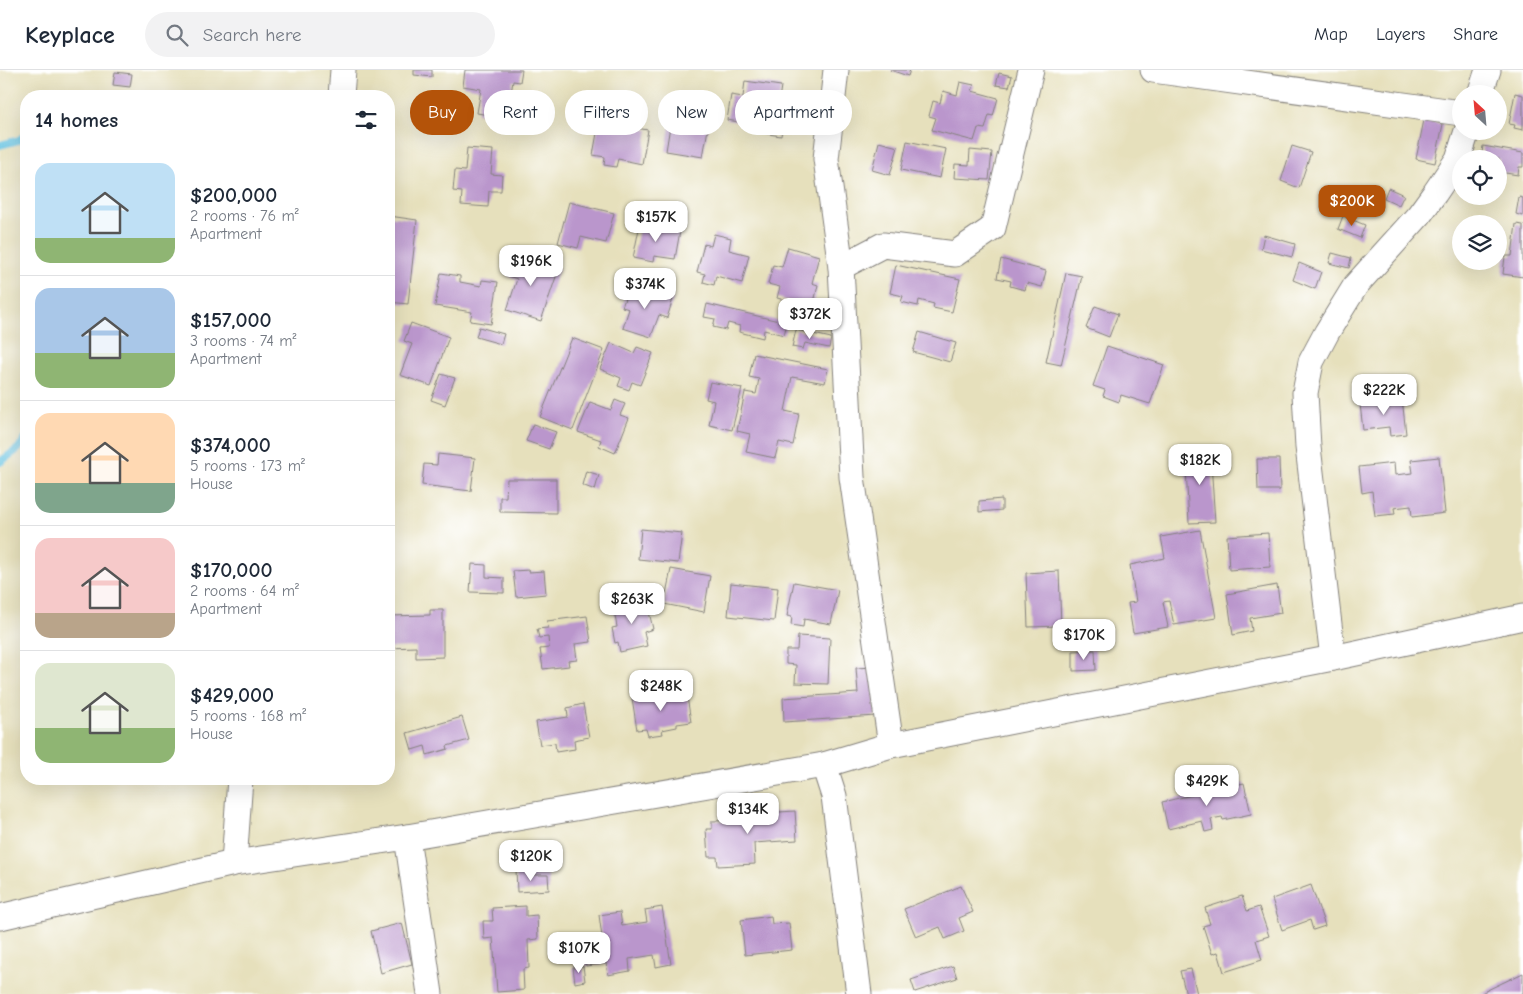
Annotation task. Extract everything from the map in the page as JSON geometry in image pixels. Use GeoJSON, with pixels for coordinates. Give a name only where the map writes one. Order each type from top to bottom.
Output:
{"type":"FeatureCollection","features":[{"type":"Feature","properties":{"kind":"street"},"geometry":{"type":"LineString","coordinates":[[341,90],[343,70]]}},
{"type":"Feature","properties":{"kind":"street"},"geometry":{"type":"LineString","coordinates":[[836,70],[826,159],[841,268],[852,477],[891,745]]}},
{"type":"Feature","properties":{"kind":"street"},"geometry":{"type":"LineString","coordinates":[[841,268],[882,245],[955,254],[993,228],[1031,70]]}},
{"type":"Feature","properties":{"kind":"street"},"geometry":{"type":"LineString","coordinates":[[1153,70],[1452,112]]}},
{"type":"Feature","properties":{"kind":"street"},"geometry":{"type":"LineString","coordinates":[[1483,85],[1488,70]]}},
{"type":"Feature","properties":{"kind":"street"},"geometry":{"type":"LineString","coordinates":[[1333,658],[1308,447],[1305,393],[1311,362],[1356,285],[1419,215],[1458,159],[1464,140]]}},
{"type":"Feature","properties":{"kind":"street"},"geometry":{"type":"LineString","coordinates":[[0,917],[234,863],[407,837],[824,765],[891,745],[1333,658],[1523,617]]}},
{"type":"Feature","properties":{"kind":"street"},"geometry":{"type":"LineString","coordinates":[[824,765],[834,796],[859,994]]}},
{"type":"Feature","properties":{"kind":"street"},"geometry":{"type":"LineString","coordinates":[[234,863],[240,785]]}},
{"type":"Feature","properties":{"kind":"street"},"geometry":{"type":"LineString","coordinates":[[407,837],[430,994]]}},
{"type":"Feature","properties":{"kind":"building"},"geometry":{"type":"Polygon","coordinates":[[[414,70],[432,70],[432,77],[414,75],[414,70]]]}},
{"type":"Feature","properties":{"kind":"building"},"geometry":{"type":"Polygon","coordinates":[[[465,70],[522,70],[520,82],[513,81],[512,90],[484,90],[484,114],[477,113],[481,89],[463,86],[465,70]]]}},
{"type":"Feature","properties":{"kind":"building"},"geometry":{"type":"Polygon","coordinates":[[[890,70],[910,70],[908,76],[890,70]]]}},
{"type":"Feature","properties":{"kind":"building"},"geometry":{"type":"Polygon","coordinates":[[[115,72],[132,74],[130,87],[113,85],[115,72]]]}},
{"type":"Feature","properties":{"kind":"building"},"geometry":{"type":"Polygon","coordinates":[[[999,73],[1012,76],[1009,87],[996,85],[999,73]]]}},
{"type":"Feature","properties":{"kind":"building"},"geometry":{"type":"Polygon","coordinates":[[[745,81],[781,86],[780,90],[744,90],[745,81]]]}},
{"type":"Feature","properties":{"kind":"building"},"geometry":{"type":"Polygon","coordinates":[[[960,82],[974,85],[972,91],[998,98],[993,116],[989,115],[985,129],[978,128],[974,141],[932,130],[936,118],[929,116],[933,101],[940,103],[943,91],[957,95],[960,82]]]}},
{"type":"Feature","properties":{"kind":"building"},"geometry":{"type":"Polygon","coordinates":[[[1515,93],[1523,95],[1523,130],[1514,128],[1515,125],[1509,124],[1515,93]]]}},
{"type":"Feature","properties":{"kind":"building"},"geometry":{"type":"Polygon","coordinates":[[[731,95],[735,96],[735,121],[727,120],[731,95]]]}},
{"type":"Feature","properties":{"kind":"building"},"geometry":{"type":"Polygon","coordinates":[[[1424,120],[1443,124],[1435,163],[1416,159],[1424,120]]]}},
{"type":"Feature","properties":{"kind":"building"},"geometry":{"type":"Polygon","coordinates":[[[597,135],[647,135],[642,164],[618,159],[616,167],[604,165],[605,157],[593,155],[597,135]]]}},
{"type":"Feature","properties":{"kind":"building"},"geometry":{"type":"Polygon","coordinates":[[[669,135],[707,135],[703,157],[666,151],[669,135]]]}},
{"type":"Feature","properties":{"kind":"building"},"geometry":{"type":"Polygon","coordinates":[[[907,141],[946,149],[940,178],[901,170],[907,141]]]}},
{"type":"Feature","properties":{"kind":"building"},"geometry":{"type":"Polygon","coordinates":[[[879,142],[898,147],[890,175],[872,170],[879,142]]]}},
{"type":"Feature","properties":{"kind":"building"},"geometry":{"type":"Polygon","coordinates":[[[1292,146],[1311,152],[1299,188],[1281,181],[1292,146]]]}},
{"type":"Feature","properties":{"kind":"building"},"geometry":{"type":"Polygon","coordinates":[[[1483,146],[1506,150],[1482,150],[1483,146]]]}},
{"type":"Feature","properties":{"kind":"building"},"geometry":{"type":"Polygon","coordinates":[[[467,148],[493,150],[491,174],[502,175],[501,191],[489,191],[488,207],[461,205],[462,192],[453,191],[455,170],[465,171],[467,148]]]}},
{"type":"Feature","properties":{"kind":"building"},"geometry":{"type":"Polygon","coordinates":[[[970,150],[992,152],[989,180],[954,178],[955,164],[969,165],[970,150]]]}},
{"type":"Feature","properties":{"kind":"building"},"geometry":{"type":"Polygon","coordinates":[[[1507,150],[1523,153],[1523,167],[1519,167],[1518,175],[1507,173],[1507,150]]]}},
{"type":"Feature","properties":{"kind":"building"},"geometry":{"type":"Polygon","coordinates":[[[1388,188],[1404,195],[1399,205],[1384,198],[1388,188]]]}},
{"type":"Feature","properties":{"kind":"building"},"geometry":{"type":"Polygon","coordinates":[[[1519,197],[1523,198],[1523,216],[1516,214],[1519,197]]]}},
{"type":"Feature","properties":{"kind":"building"},"geometry":{"type":"Polygon","coordinates":[[[569,202],[614,213],[606,243],[581,237],[578,248],[558,243],[569,202]]]}},
{"type":"Feature","properties":{"kind":"building"},"geometry":{"type":"Polygon","coordinates":[[[1343,216],[1365,225],[1360,238],[1338,229],[1343,216]]]}},
{"type":"Feature","properties":{"kind":"building"},"geometry":{"type":"Polygon","coordinates":[[[395,217],[417,220],[408,304],[395,303],[395,217]]]}},
{"type":"Feature","properties":{"kind":"building"},"geometry":{"type":"Polygon","coordinates":[[[640,224],[680,231],[675,259],[654,256],[653,262],[633,258],[640,224]]]}},
{"type":"Feature","properties":{"kind":"building"},"geometry":{"type":"Polygon","coordinates":[[[1516,224],[1523,225],[1523,277],[1503,274],[1503,270],[1507,270],[1507,256],[1512,256],[1516,224]]]}},
{"type":"Feature","properties":{"kind":"building"},"geometry":{"type":"Polygon","coordinates":[[[714,234],[731,238],[729,250],[749,255],[742,283],[716,276],[714,285],[703,282],[705,274],[697,272],[704,244],[711,246],[714,234]]]}},
{"type":"Feature","properties":{"kind":"building"},"geometry":{"type":"Polygon","coordinates":[[[1264,235],[1295,244],[1292,257],[1261,249],[1264,235]]]}},
{"type":"Feature","properties":{"kind":"building"},"geometry":{"type":"Polygon","coordinates":[[[788,247],[819,256],[812,283],[818,285],[813,307],[777,298],[780,287],[768,284],[773,265],[782,267],[788,247]]]}},
{"type":"Feature","properties":{"kind":"building"},"geometry":{"type":"Polygon","coordinates":[[[1332,253],[1351,258],[1349,268],[1329,263],[1332,253]]]}},
{"type":"Feature","properties":{"kind":"building"},"geometry":{"type":"Polygon","coordinates":[[[516,254],[559,268],[541,321],[507,310],[517,279],[508,276],[516,254]]]}},
{"type":"Feature","properties":{"kind":"building"},"geometry":{"type":"Polygon","coordinates":[[[1001,259],[1046,271],[1042,287],[1027,283],[1025,290],[1010,286],[1011,281],[997,278],[1001,259]]]}},
{"type":"Feature","properties":{"kind":"building"},"geometry":{"type":"Polygon","coordinates":[[[1299,263],[1321,272],[1315,289],[1293,280],[1299,263]]]}},
{"type":"Feature","properties":{"kind":"building"},"geometry":{"type":"Polygon","coordinates":[[[896,265],[960,279],[952,312],[933,308],[934,304],[919,300],[918,306],[901,302],[903,296],[890,293],[896,265]]]}},
{"type":"Feature","properties":{"kind":"building"},"geometry":{"type":"Polygon","coordinates":[[[441,273],[460,276],[460,282],[481,286],[482,280],[498,282],[491,324],[470,321],[472,312],[435,306],[441,273]]]}},
{"type":"Feature","properties":{"kind":"building"},"geometry":{"type":"Polygon","coordinates":[[[1066,273],[1082,276],[1061,365],[1046,362],[1066,273]]]}},
{"type":"Feature","properties":{"kind":"building"},"geometry":{"type":"Polygon","coordinates":[[[630,284],[673,299],[667,318],[659,315],[651,337],[623,328],[629,309],[622,307],[630,284]]]}},
{"type":"Feature","properties":{"kind":"building"},"geometry":{"type":"Polygon","coordinates":[[[707,304],[787,323],[784,335],[764,330],[763,338],[739,332],[740,326],[728,323],[726,330],[713,327],[715,319],[704,317],[707,304]]]}},
{"type":"Feature","properties":{"kind":"building"},"geometry":{"type":"Polygon","coordinates":[[[1095,306],[1118,314],[1109,337],[1086,328],[1095,306]]]}},
{"type":"Feature","properties":{"kind":"building"},"geometry":{"type":"Polygon","coordinates":[[[411,323],[449,337],[431,386],[400,375],[412,344],[404,341],[411,323]]]}},
{"type":"Feature","properties":{"kind":"building"},"geometry":{"type":"Polygon","coordinates":[[[479,327],[504,334],[501,344],[476,337],[479,327]]]}},
{"type":"Feature","properties":{"kind":"building"},"geometry":{"type":"Polygon","coordinates":[[[796,330],[831,338],[829,348],[805,343],[803,349],[792,347],[796,330]]]}},
{"type":"Feature","properties":{"kind":"building"},"geometry":{"type":"Polygon","coordinates":[[[919,332],[956,343],[950,362],[913,352],[919,332]]]}},
{"type":"Feature","properties":{"kind":"building"},"geometry":{"type":"Polygon","coordinates":[[[572,338],[604,350],[573,430],[540,417],[572,338]]]}},
{"type":"Feature","properties":{"kind":"building"},"geometry":{"type":"Polygon","coordinates":[[[611,343],[634,353],[637,347],[653,353],[640,385],[632,382],[629,390],[618,386],[621,378],[600,369],[611,343]]]}},
{"type":"Feature","properties":{"kind":"building"},"geometry":{"type":"Polygon","coordinates":[[[1107,346],[1164,365],[1150,404],[1121,395],[1119,402],[1103,396],[1105,390],[1093,386],[1107,346]]]}},
{"type":"Feature","properties":{"kind":"building"},"geometry":{"type":"Polygon","coordinates":[[[754,354],[828,369],[825,383],[792,377],[785,411],[799,414],[793,445],[779,442],[775,458],[746,452],[750,434],[737,431],[745,392],[756,394],[759,379],[749,377],[754,354]]]}},
{"type":"Feature","properties":{"kind":"building"},"geometry":{"type":"Polygon","coordinates":[[[441,374],[455,378],[445,405],[431,400],[441,374]]]}},
{"type":"Feature","properties":{"kind":"building"},"geometry":{"type":"Polygon","coordinates":[[[710,382],[742,388],[732,430],[709,425],[714,401],[706,399],[710,382]]]}},
{"type":"Feature","properties":{"kind":"building"},"geometry":{"type":"Polygon","coordinates":[[[1402,398],[1406,434],[1390,436],[1389,427],[1363,430],[1360,404],[1402,398]]]}},
{"type":"Feature","properties":{"kind":"building"},"geometry":{"type":"Polygon","coordinates":[[[615,400],[625,404],[620,415],[629,418],[615,453],[599,446],[601,440],[578,432],[590,402],[611,410],[615,400]]]}},
{"type":"Feature","properties":{"kind":"building"},"geometry":{"type":"Polygon","coordinates":[[[533,424],[556,432],[549,449],[526,441],[533,424]]]}},
{"type":"Feature","properties":{"kind":"building"},"geometry":{"type":"Polygon","coordinates":[[[1210,448],[1215,522],[1189,523],[1185,450],[1210,448]]]}},
{"type":"Feature","properties":{"kind":"building"},"geometry":{"type":"Polygon","coordinates":[[[438,454],[475,458],[471,491],[422,485],[424,464],[437,465],[438,454]]]}},
{"type":"Feature","properties":{"kind":"building"},"geometry":{"type":"Polygon","coordinates":[[[1439,457],[1445,513],[1412,517],[1411,506],[1394,508],[1395,514],[1375,516],[1372,491],[1362,493],[1359,467],[1394,463],[1395,475],[1413,473],[1411,460],[1439,457]]]}},
{"type":"Feature","properties":{"kind":"building"},"geometry":{"type":"Polygon","coordinates":[[[1257,459],[1279,459],[1280,490],[1258,490],[1257,459]]]}},
{"type":"Feature","properties":{"kind":"building"},"geometry":{"type":"Polygon","coordinates":[[[586,471],[599,475],[595,490],[582,485],[586,471]]]}},
{"type":"Feature","properties":{"kind":"building"},"geometry":{"type":"Polygon","coordinates":[[[507,479],[556,479],[556,513],[500,512],[500,497],[506,497],[507,479]]]}},
{"type":"Feature","properties":{"kind":"building"},"geometry":{"type":"Polygon","coordinates":[[[1002,499],[1002,510],[979,512],[979,501],[1002,499]]]}},
{"type":"Feature","properties":{"kind":"building"},"geometry":{"type":"Polygon","coordinates":[[[641,529],[682,533],[678,563],[638,559],[641,529]]]}},
{"type":"Feature","properties":{"kind":"building"},"geometry":{"type":"Polygon","coordinates":[[[1200,530],[1216,618],[1174,625],[1169,601],[1163,602],[1168,627],[1133,633],[1128,603],[1136,602],[1130,565],[1165,558],[1161,537],[1200,530]]]}},
{"type":"Feature","properties":{"kind":"building"},"geometry":{"type":"Polygon","coordinates":[[[1268,533],[1270,567],[1229,570],[1227,536],[1268,533]]]}},
{"type":"Feature","properties":{"kind":"building"},"geometry":{"type":"Polygon","coordinates":[[[472,564],[486,565],[486,577],[504,578],[504,593],[470,592],[472,564]]]}},
{"type":"Feature","properties":{"kind":"building"},"geometry":{"type":"Polygon","coordinates":[[[671,569],[710,576],[704,612],[664,604],[671,569]]]}},
{"type":"Feature","properties":{"kind":"building"},"geometry":{"type":"Polygon","coordinates":[[[529,570],[529,572],[544,571],[546,594],[516,597],[513,571],[529,570]]]}},
{"type":"Feature","properties":{"kind":"building"},"geometry":{"type":"Polygon","coordinates":[[[1059,571],[1061,626],[1028,627],[1026,573],[1059,571]]]}},
{"type":"Feature","properties":{"kind":"building"},"geometry":{"type":"Polygon","coordinates":[[[794,582],[838,590],[831,624],[804,619],[803,627],[791,625],[792,617],[787,616],[794,582]]]}},
{"type":"Feature","properties":{"kind":"building"},"geometry":{"type":"Polygon","coordinates":[[[731,583],[778,588],[774,621],[728,616],[731,583]]]}},
{"type":"Feature","properties":{"kind":"building"},"geometry":{"type":"Polygon","coordinates":[[[1277,585],[1281,613],[1250,618],[1252,631],[1233,635],[1227,594],[1277,585]]]}},
{"type":"Feature","properties":{"kind":"building"},"geometry":{"type":"Polygon","coordinates":[[[646,599],[653,629],[644,632],[647,646],[620,652],[618,642],[615,643],[612,628],[617,627],[613,605],[646,599]]]}},
{"type":"Feature","properties":{"kind":"building"},"geometry":{"type":"Polygon","coordinates":[[[430,610],[443,610],[443,657],[416,658],[416,647],[395,648],[395,616],[430,615],[430,610]]]}},
{"type":"Feature","properties":{"kind":"building"},"geometry":{"type":"Polygon","coordinates":[[[587,616],[591,642],[575,644],[577,660],[568,661],[569,666],[543,669],[540,649],[549,648],[548,637],[539,638],[537,629],[548,628],[547,621],[587,616]]]}},
{"type":"Feature","properties":{"kind":"building"},"geometry":{"type":"Polygon","coordinates":[[[798,636],[830,638],[828,684],[795,683],[796,665],[786,664],[786,650],[797,650],[798,636]]]}},
{"type":"Feature","properties":{"kind":"building"},"geometry":{"type":"Polygon","coordinates":[[[1095,650],[1096,670],[1073,671],[1073,651],[1095,650]]]}},
{"type":"Feature","properties":{"kind":"building"},"geometry":{"type":"Polygon","coordinates":[[[873,667],[876,716],[784,722],[783,698],[858,693],[856,668],[873,667]]]}},
{"type":"Feature","properties":{"kind":"building"},"geometry":{"type":"Polygon","coordinates":[[[686,690],[691,722],[677,724],[677,727],[662,730],[663,734],[648,736],[646,729],[637,730],[632,698],[686,690]]]}},
{"type":"Feature","properties":{"kind":"building"},"geometry":{"type":"Polygon","coordinates":[[[583,704],[589,737],[574,740],[575,749],[556,752],[555,743],[540,745],[536,722],[568,717],[567,708],[583,704]]]}},
{"type":"Feature","properties":{"kind":"building"},"geometry":{"type":"Polygon","coordinates":[[[462,717],[469,740],[447,746],[448,749],[427,755],[425,746],[412,750],[407,733],[462,717]]]}},
{"type":"Feature","properties":{"kind":"building"},"geometry":{"type":"Polygon","coordinates":[[[1244,783],[1251,814],[1223,820],[1222,817],[1211,819],[1213,830],[1205,832],[1202,821],[1168,829],[1162,802],[1244,783]]]}},
{"type":"Feature","properties":{"kind":"building"},"geometry":{"type":"Polygon","coordinates":[[[762,807],[763,813],[795,811],[797,840],[754,843],[755,864],[718,866],[717,857],[708,857],[706,829],[712,829],[712,821],[741,820],[740,808],[762,807]]]}},
{"type":"Feature","properties":{"kind":"building"},"geometry":{"type":"Polygon","coordinates":[[[527,868],[527,875],[548,875],[549,890],[517,892],[516,869],[527,868]]]}},
{"type":"Feature","properties":{"kind":"building"},"geometry":{"type":"Polygon","coordinates":[[[1311,885],[1325,926],[1313,930],[1310,920],[1282,930],[1272,899],[1311,885]]]}},
{"type":"Feature","properties":{"kind":"building"},"geometry":{"type":"Polygon","coordinates":[[[961,886],[973,912],[959,918],[964,931],[945,939],[940,927],[916,937],[904,909],[961,886]]]}},
{"type":"Feature","properties":{"kind":"building"},"geometry":{"type":"Polygon","coordinates":[[[1242,896],[1247,911],[1259,907],[1269,936],[1256,940],[1262,960],[1224,972],[1218,952],[1212,954],[1203,926],[1210,924],[1205,908],[1242,896]]]}},
{"type":"Feature","properties":{"kind":"building"},"geometry":{"type":"Polygon","coordinates":[[[526,906],[526,916],[537,915],[538,939],[528,940],[529,968],[523,969],[524,990],[497,992],[493,938],[484,939],[483,921],[493,921],[492,908],[526,906]]]}},
{"type":"Feature","properties":{"kind":"building"},"geometry":{"type":"Polygon","coordinates":[[[662,907],[671,964],[656,967],[654,955],[629,959],[630,971],[608,975],[606,963],[586,966],[583,941],[602,937],[599,915],[620,912],[622,926],[647,922],[645,910],[662,907]]]}},
{"type":"Feature","properties":{"kind":"building"},"geometry":{"type":"Polygon","coordinates":[[[771,916],[772,924],[789,923],[792,950],[745,955],[741,920],[771,916]]]}},
{"type":"Feature","properties":{"kind":"building"},"geometry":{"type":"Polygon","coordinates":[[[402,923],[412,964],[381,973],[371,931],[402,923]]]}},
{"type":"Feature","properties":{"kind":"building"},"geometry":{"type":"Polygon","coordinates":[[[583,966],[585,981],[575,983],[573,967],[583,966]]]}},
{"type":"Feature","properties":{"kind":"building"},"geometry":{"type":"Polygon","coordinates":[[[953,966],[957,978],[915,992],[911,980],[953,966]]]}},
{"type":"Feature","properties":{"kind":"building"},"geometry":{"type":"Polygon","coordinates":[[[1191,969],[1197,994],[1186,994],[1180,971],[1191,969]]]}},
{"type":"Feature","properties":{"kind":"building"},"geometry":{"type":"Polygon","coordinates":[[[1523,973],[1523,994],[1479,994],[1523,973]]]}},
{"type":"Feature","properties":{"kind":"waterway"},"geometry":{"type":"LineString","coordinates":[[0,145],[20,139]]}},
{"type":"Feature","properties":{"kind":"waterway"},"geometry":{"type":"LineString","coordinates":[[0,462],[20,446]]}}]}
